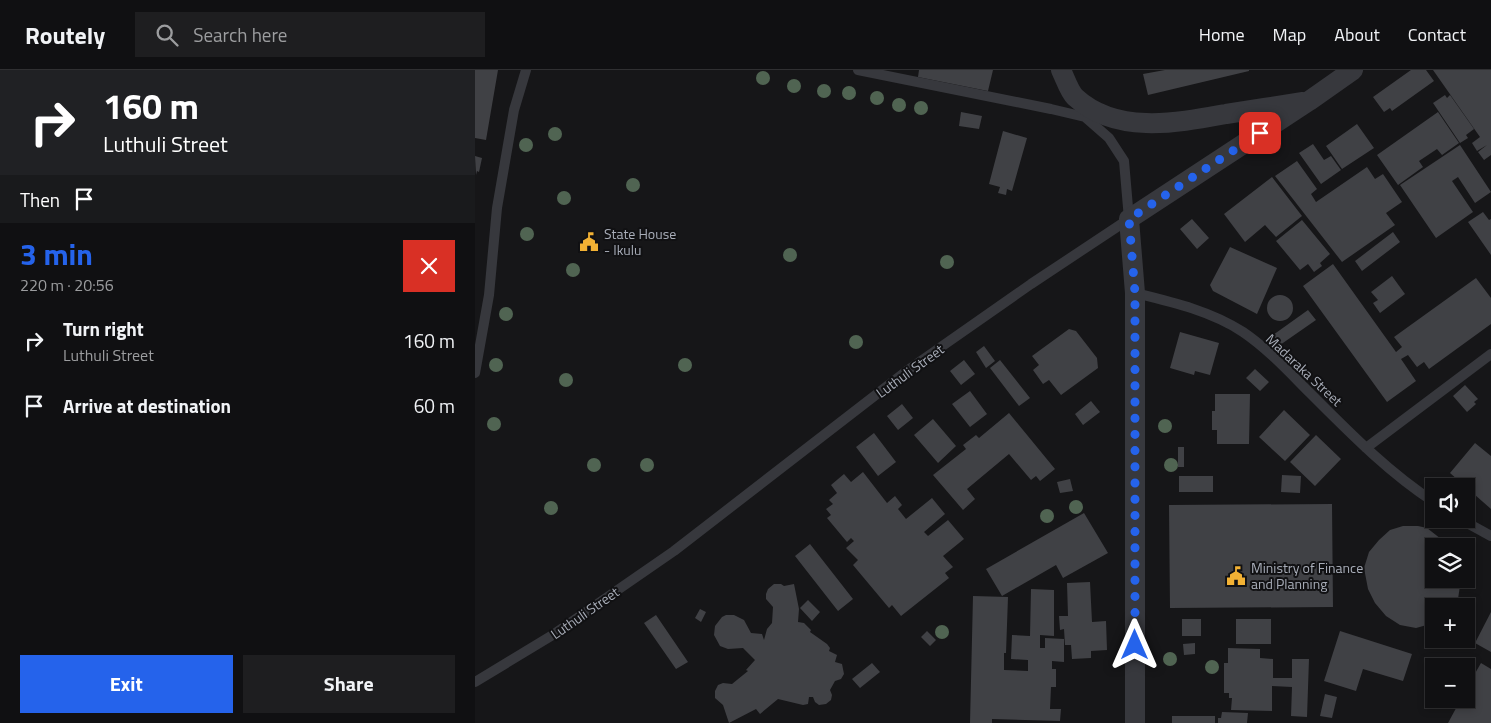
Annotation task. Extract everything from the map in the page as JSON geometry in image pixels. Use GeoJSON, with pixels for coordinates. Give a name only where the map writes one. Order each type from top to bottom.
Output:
{"type":"FeatureCollection","features":[{"type":"Feature","properties":{"kind":"street"},"geometry":{"type":"LineString","coordinates":[[1061,70],[1074,96],[1090,114],[1119,120],[1147,123],[1177,123],[1309,101]]}},
{"type":"Feature","properties":{"kind":"street","name":"Luthuli Street"},"geometry":{"type":"LineString","coordinates":[[1129,219],[1353,70]]}},
{"type":"Feature","properties":{"kind":"street"},"geometry":{"type":"LineString","coordinates":[[1129,219],[1135,293],[1135,723]]}},
{"type":"Feature","properties":{"kind":"lane"},"geometry":{"type":"LineString","coordinates":[[475,373],[489,295],[497,208],[514,110],[527,70]]}},
{"type":"Feature","properties":{"kind":"lane"},"geometry":{"type":"LineString","coordinates":[[858,70],[1061,111],[1090,114],[1109,138],[1123,161],[1129,219]]}},
{"type":"Feature","properties":{"kind":"lane"},"geometry":{"type":"LineString","coordinates":[[1061,111],[1074,96]]}},
{"type":"Feature","properties":{"kind":"lane","name":"Luthuli Street"},"geometry":{"type":"LineString","coordinates":[[475,682],[551,636],[674,551],[909,370],[1031,284],[1129,219]]}},
{"type":"Feature","properties":{"kind":"lane","name":"Madaraka Street"},"geometry":{"type":"LineString","coordinates":[[1135,293],[1197,309],[1242,332],[1279,362],[1366,448],[1425,496]]}},
{"type":"Feature","properties":{"kind":"lane"},"geometry":{"type":"LineString","coordinates":[[1366,448],[1491,354]]}},
{"type":"Feature","properties":{"kind":"lane"},"geometry":{"type":"LineString","coordinates":[[1475,527],[1491,536]]}},
{"type":"Feature","properties":{"kind":"building"},"geometry":{"type":"Polygon","coordinates":[[[475,70],[498,70],[486,140],[475,138],[475,70]]]}},
{"type":"Feature","properties":{"kind":"building"},"geometry":{"type":"Polygon","coordinates":[[[919,70],[993,70],[988,91],[918,77],[919,70]]]}},
{"type":"Feature","properties":{"kind":"building"},"geometry":{"type":"Polygon","coordinates":[[[1165,70],[1249,71],[1148,95],[1143,74],[1165,70]]]}},
{"type":"Feature","properties":{"kind":"building"},"geometry":{"type":"Polygon","coordinates":[[[1411,70],[1426,70],[1434,81],[1392,111],[1390,108],[1384,112],[1373,97],[1411,70]]]}},
{"type":"Feature","properties":{"kind":"building"},"geometry":{"type":"Polygon","coordinates":[[[1433,70],[1491,70],[1491,155],[1484,160],[1478,152],[1487,145],[1477,151],[1472,143],[1480,137],[1433,70]]]}},
{"type":"Feature","properties":{"kind":"building"},"geometry":{"type":"Polygon","coordinates":[[[1445,95],[1447,98],[1450,95],[1474,129],[1466,135],[1468,138],[1460,143],[1433,103],[1445,95]]]}},
{"type":"Feature","properties":{"kind":"building"},"geometry":{"type":"Polygon","coordinates":[[[961,112],[982,116],[979,129],[959,126],[961,112]]]}},
{"type":"Feature","properties":{"kind":"building"},"geometry":{"type":"Polygon","coordinates":[[[1438,112],[1459,143],[1442,155],[1437,149],[1419,161],[1423,167],[1398,185],[1377,155],[1438,112]]]}},
{"type":"Feature","properties":{"kind":"building"},"geometry":{"type":"Polygon","coordinates":[[[1357,124],[1374,148],[1342,169],[1326,146],[1357,124]]]}},
{"type":"Feature","properties":{"kind":"building"},"geometry":{"type":"Polygon","coordinates":[[[1003,131],[1027,138],[1012,191],[1007,189],[1006,195],[998,193],[1000,187],[989,184],[1003,131]]]}},
{"type":"Feature","properties":{"kind":"building"},"geometry":{"type":"Polygon","coordinates":[[[1313,144],[1324,160],[1331,156],[1341,170],[1321,184],[1299,153],[1313,144]]]}},
{"type":"Feature","properties":{"kind":"building"},"geometry":{"type":"Polygon","coordinates":[[[1460,145],[1491,192],[1475,203],[1458,177],[1452,181],[1473,212],[1436,238],[1400,185],[1460,145]]]}},
{"type":"Feature","properties":{"kind":"building"},"geometry":{"type":"Polygon","coordinates":[[[475,156],[482,158],[479,172],[477,171],[476,175],[475,156]]]}},
{"type":"Feature","properties":{"kind":"building"},"geometry":{"type":"Polygon","coordinates":[[[1297,161],[1317,189],[1311,194],[1316,202],[1367,167],[1375,179],[1383,174],[1402,202],[1386,213],[1395,225],[1342,262],[1275,176],[1297,161]]]}},
{"type":"Feature","properties":{"kind":"building"},"geometry":{"type":"Polygon","coordinates":[[[1272,177],[1302,216],[1276,237],[1265,225],[1245,242],[1224,214],[1272,177]]]}},
{"type":"Feature","properties":{"kind":"building"},"geometry":{"type":"Polygon","coordinates":[[[1483,212],[1489,220],[1491,219],[1491,255],[1468,222],[1483,212]]]}},
{"type":"Feature","properties":{"kind":"building"},"geometry":{"type":"Polygon","coordinates":[[[1192,219],[1209,238],[1197,249],[1180,229],[1192,219]]]}},
{"type":"Feature","properties":{"kind":"building"},"geometry":{"type":"Polygon","coordinates":[[[1302,220],[1330,254],[1320,263],[1322,266],[1314,272],[1308,264],[1300,270],[1276,241],[1302,220]]]}},
{"type":"Feature","properties":{"kind":"building"},"geometry":{"type":"Polygon","coordinates":[[[1393,232],[1400,242],[1362,271],[1355,261],[1393,232]]]}},
{"type":"Feature","properties":{"kind":"building"},"geometry":{"type":"Polygon","coordinates":[[[1230,247],[1277,268],[1257,314],[1213,291],[1210,285],[1230,247]]]}},
{"type":"Feature","properties":{"kind":"building"},"geometry":{"type":"Polygon","coordinates":[[[1333,264],[1396,352],[1402,347],[1394,337],[1476,278],[1491,298],[1491,324],[1429,369],[1424,362],[1417,367],[1408,355],[1401,359],[1416,381],[1387,402],[1303,286],[1333,264]]]}},
{"type":"Feature","properties":{"kind":"building"},"geometry":{"type":"Polygon","coordinates":[[[1392,276],[1405,294],[1380,313],[1373,303],[1378,300],[1371,292],[1392,276]]]}},
{"type":"Feature","properties":{"kind":"building"},"geometry":{"type":"Polygon","coordinates":[[[1280,295],[1289,299],[1293,308],[1289,317],[1280,321],[1271,317],[1267,308],[1271,299],[1280,295]]]}},
{"type":"Feature","properties":{"kind":"building"},"geometry":{"type":"Polygon","coordinates":[[[1308,310],[1316,320],[1280,345],[1273,335],[1308,310]]]}},
{"type":"Feature","properties":{"kind":"building"},"geometry":{"type":"Polygon","coordinates":[[[1069,329],[1076,331],[1097,358],[1098,368],[1061,395],[1049,380],[1043,384],[1033,370],[1039,365],[1032,356],[1069,329]]]}},
{"type":"Feature","properties":{"kind":"building"},"geometry":{"type":"Polygon","coordinates":[[[1180,332],[1219,343],[1210,375],[1195,371],[1194,375],[1170,368],[1180,332]]]}},
{"type":"Feature","properties":{"kind":"building"},"geometry":{"type":"Polygon","coordinates":[[[984,346],[995,361],[986,368],[976,352],[984,346]]]}},
{"type":"Feature","properties":{"kind":"building"},"geometry":{"type":"Polygon","coordinates":[[[964,360],[975,374],[961,385],[950,371],[964,360]]]}},
{"type":"Feature","properties":{"kind":"building"},"geometry":{"type":"Polygon","coordinates":[[[1000,360],[1030,398],[1019,406],[990,368],[1000,360]]]}},
{"type":"Feature","properties":{"kind":"building"},"geometry":{"type":"Polygon","coordinates":[[[1255,369],[1269,382],[1260,391],[1246,378],[1255,369]]]}},
{"type":"Feature","properties":{"kind":"building"},"geometry":{"type":"Polygon","coordinates":[[[1465,385],[1478,399],[1474,402],[1476,404],[1467,412],[1453,396],[1465,385]]]}},
{"type":"Feature","properties":{"kind":"building"},"geometry":{"type":"Polygon","coordinates":[[[970,391],[987,414],[970,427],[952,404],[970,391]]]}},
{"type":"Feature","properties":{"kind":"building"},"geometry":{"type":"Polygon","coordinates":[[[1215,394],[1250,394],[1249,444],[1217,444],[1217,430],[1212,430],[1212,411],[1215,411],[1215,394]]]}},
{"type":"Feature","properties":{"kind":"building"},"geometry":{"type":"Polygon","coordinates":[[[1091,401],[1100,412],[1083,425],[1075,414],[1091,401]]]}},
{"type":"Feature","properties":{"kind":"building"},"geometry":{"type":"Polygon","coordinates":[[[902,404],[913,418],[898,430],[887,416],[902,404]]]}},
{"type":"Feature","properties":{"kind":"building"},"geometry":{"type":"Polygon","coordinates":[[[1284,410],[1310,435],[1285,461],[1259,437],[1284,410]]]}},
{"type":"Feature","properties":{"kind":"building"},"geometry":{"type":"Polygon","coordinates":[[[1009,413],[1055,469],[1040,481],[1036,476],[1031,480],[1009,454],[967,489],[975,499],[963,510],[933,475],[966,449],[963,445],[976,435],[979,438],[1009,413]]]}},
{"type":"Feature","properties":{"kind":"building"},"geometry":{"type":"Polygon","coordinates":[[[933,419],[956,446],[938,463],[914,435],[933,419]]]}},
{"type":"Feature","properties":{"kind":"building"},"geometry":{"type":"Polygon","coordinates":[[[874,433],[896,462],[878,476],[856,447],[874,433]]]}},
{"type":"Feature","properties":{"kind":"building"},"geometry":{"type":"Polygon","coordinates":[[[1316,435],[1341,459],[1315,486],[1290,462],[1316,435]]]}},
{"type":"Feature","properties":{"kind":"building"},"geometry":{"type":"Polygon","coordinates":[[[1475,443],[1491,456],[1491,509],[1475,495],[1475,478],[1456,478],[1450,473],[1475,443]]]}},
{"type":"Feature","properties":{"kind":"building"},"geometry":{"type":"Polygon","coordinates":[[[1178,447],[1184,447],[1184,467],[1178,467],[1178,447]]]}},
{"type":"Feature","properties":{"kind":"building"},"geometry":{"type":"Polygon","coordinates":[[[863,472],[887,503],[895,496],[902,505],[898,509],[906,519],[932,498],[945,514],[924,532],[928,536],[948,520],[964,539],[943,556],[953,567],[945,573],[949,578],[901,616],[892,605],[889,608],[853,565],[858,560],[846,548],[854,541],[851,538],[847,542],[827,518],[831,515],[826,509],[833,504],[829,500],[837,493],[831,485],[844,474],[851,482],[863,472]]]}},
{"type":"Feature","properties":{"kind":"building"},"geometry":{"type":"Polygon","coordinates":[[[1282,475],[1301,476],[1300,493],[1281,492],[1282,475]]]}},
{"type":"Feature","properties":{"kind":"building"},"geometry":{"type":"Polygon","coordinates":[[[1179,476],[1213,476],[1213,492],[1179,492],[1179,476]]]}},
{"type":"Feature","properties":{"kind":"building"},"geometry":{"type":"Polygon","coordinates":[[[1070,479],[1073,491],[1060,493],[1057,482],[1070,479]]]}},
{"type":"Feature","properties":{"kind":"building"},"geometry":{"type":"Polygon","coordinates":[[[1332,504],[1333,607],[1170,608],[1169,505],[1332,504]]]}},
{"type":"Feature","properties":{"kind":"building"},"geometry":{"type":"Polygon","coordinates":[[[1084,513],[1108,553],[1063,578],[1056,565],[1002,596],[986,569],[1084,513]]]}},
{"type":"Feature","properties":{"kind":"building"},"geometry":{"type":"Polygon","coordinates":[[[1403,526],[1418,526],[1427,528],[1440,538],[1425,538],[1425,588],[1460,588],[1458,598],[1425,598],[1425,626],[1416,628],[1400,625],[1386,616],[1375,603],[1368,589],[1364,568],[1369,552],[1390,530],[1403,526]]]}},
{"type":"Feature","properties":{"kind":"building"},"geometry":{"type":"Polygon","coordinates":[[[810,544],[853,599],[838,611],[795,556],[810,544]]]}},
{"type":"Feature","properties":{"kind":"building"},"geometry":{"type":"Polygon","coordinates":[[[1090,582],[1092,622],[1106,621],[1107,650],[1091,651],[1091,658],[1072,659],[1071,645],[1065,645],[1064,629],[1060,630],[1059,616],[1068,616],[1067,583],[1090,582]]]}},
{"type":"Feature","properties":{"kind":"building"},"geometry":{"type":"Polygon","coordinates":[[[774,584],[784,586],[794,584],[799,609],[798,622],[804,623],[811,630],[810,632],[827,644],[830,648],[829,651],[837,655],[835,662],[842,664],[844,674],[841,679],[835,681],[830,690],[831,700],[826,704],[819,705],[813,697],[809,697],[808,704],[803,705],[778,699],[760,714],[756,709],[729,723],[723,705],[715,698],[715,691],[718,685],[723,683],[732,684],[748,671],[746,670],[755,660],[743,648],[728,649],[720,646],[714,635],[715,626],[722,617],[734,615],[744,620],[751,633],[762,634],[764,640],[767,629],[772,623],[773,607],[766,599],[766,594],[768,589],[774,584]]]}},
{"type":"Feature","properties":{"kind":"building"},"geometry":{"type":"Polygon","coordinates":[[[1031,589],[1054,590],[1054,636],[1040,635],[1040,648],[1045,648],[1045,638],[1064,639],[1064,662],[1052,661],[1052,669],[1056,669],[1056,687],[1051,687],[1050,709],[1061,709],[1060,721],[992,719],[992,723],[970,723],[973,596],[1008,597],[1004,670],[1028,671],[1028,660],[1011,659],[1012,635],[1030,636],[1031,589]]]}},
{"type":"Feature","properties":{"kind":"building"},"geometry":{"type":"Polygon","coordinates":[[[808,600],[820,612],[812,621],[800,608],[808,600]]]}},
{"type":"Feature","properties":{"kind":"building"},"geometry":{"type":"Polygon","coordinates":[[[700,609],[706,612],[701,622],[695,618],[700,609]]]}},
{"type":"Feature","properties":{"kind":"building"},"geometry":{"type":"Polygon","coordinates":[[[1491,612],[1491,652],[1475,643],[1491,612]]]}},
{"type":"Feature","properties":{"kind":"building"},"geometry":{"type":"Polygon","coordinates":[[[656,615],[688,662],[676,669],[644,623],[656,615]]]}},
{"type":"Feature","properties":{"kind":"building"},"geometry":{"type":"Polygon","coordinates":[[[1182,619],[1201,619],[1201,636],[1182,636],[1182,619]]]}},
{"type":"Feature","properties":{"kind":"building"},"geometry":{"type":"Polygon","coordinates":[[[1236,619],[1271,619],[1271,644],[1236,644],[1236,619]]]}},
{"type":"Feature","properties":{"kind":"building"},"geometry":{"type":"Polygon","coordinates":[[[927,631],[936,640],[930,646],[921,637],[927,631]]]}},
{"type":"Feature","properties":{"kind":"building"},"geometry":{"type":"Polygon","coordinates":[[[1340,631],[1412,654],[1403,681],[1363,669],[1356,691],[1324,681],[1340,631]]]}},
{"type":"Feature","properties":{"kind":"building"},"geometry":{"type":"Polygon","coordinates":[[[1195,643],[1195,654],[1184,655],[1183,644],[1195,643]]]}},
{"type":"Feature","properties":{"kind":"building"},"geometry":{"type":"Polygon","coordinates":[[[1228,648],[1260,649],[1260,658],[1273,659],[1273,678],[1292,678],[1292,659],[1309,659],[1307,717],[1291,716],[1292,687],[1272,686],[1272,711],[1231,710],[1232,698],[1229,698],[1229,693],[1224,693],[1224,663],[1228,663],[1228,648]]]}},
{"type":"Feature","properties":{"kind":"building"},"geometry":{"type":"Polygon","coordinates":[[[872,663],[880,672],[860,688],[852,679],[872,663]]]}},
{"type":"Feature","properties":{"kind":"building"},"geometry":{"type":"Polygon","coordinates":[[[1481,663],[1491,669],[1491,723],[1448,723],[1456,708],[1475,708],[1475,673],[1481,663]]]}},
{"type":"Feature","properties":{"kind":"building"},"geometry":{"type":"Polygon","coordinates":[[[1325,694],[1337,697],[1332,718],[1320,716],[1325,694]]]}},
{"type":"Feature","properties":{"kind":"building"},"geometry":{"type":"Polygon","coordinates":[[[1222,712],[1248,713],[1247,723],[1218,723],[1218,718],[1221,718],[1222,712]]]}},
{"type":"Feature","properties":{"kind":"building"},"geometry":{"type":"Polygon","coordinates":[[[1172,716],[1215,716],[1215,723],[1172,723],[1172,716]]]}},
{"type":"Feature","properties":{"kind":"place","name":"State House - Ikulu"},"geometry":{"type":"Point","coordinates":[589,242]}},
{"type":"Feature","properties":{"kind":"place","name":"Ministry of Finance and Planning"},"geometry":{"type":"Point","coordinates":[1236,576]}},
{"type":"Feature","properties":{"kind":"route"},"geometry":{"type":"LineString","coordinates":[[1135,645],[1135,293],[1129,219],[1260,133]]}}]}
